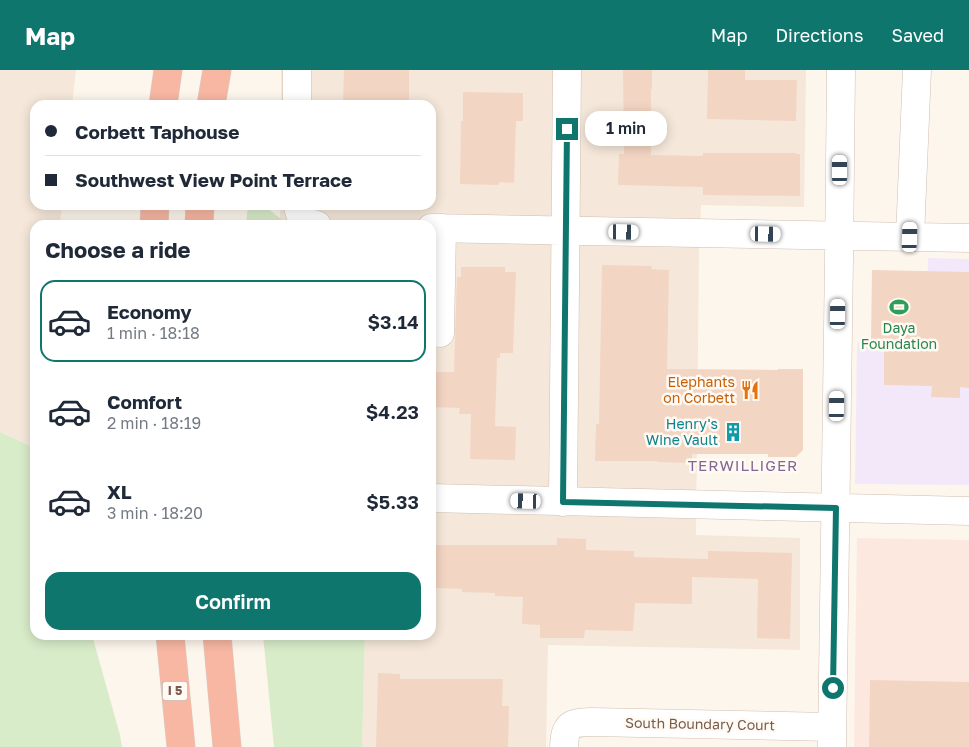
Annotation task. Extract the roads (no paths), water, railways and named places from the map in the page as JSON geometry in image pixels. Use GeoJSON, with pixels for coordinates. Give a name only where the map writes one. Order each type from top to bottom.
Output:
{"type":"FeatureCollection","features":[{"type":"Feature","properties":{"kind":"highway"},"geometry":{"type":"LineString","coordinates":[[164,100],[168,70]]}},
{"type":"Feature","properties":{"kind":"highway"},"geometry":{"type":"LineString","coordinates":[[212,100],[217,70]]}},
{"type":"Feature","properties":{"kind":"highway","name":"I 5"},"geometry":{"type":"LineString","coordinates":[[170,640],[181,747]]}},
{"type":"Feature","properties":{"kind":"highway"},"geometry":{"type":"LineString","coordinates":[[217,640],[227,747]]}},
{"type":"Feature","properties":{"kind":"street"},"geometry":{"type":"LineString","coordinates":[[297,70],[297,100]]}},
{"type":"Feature","properties":{"kind":"street"},"geometry":{"type":"LineString","coordinates":[[563,502],[567,70]]}},
{"type":"Feature","properties":{"kind":"street"},"geometry":{"type":"LineString","coordinates":[[832,737],[840,235],[840,70]]}},
{"type":"Feature","properties":{"kind":"street"},"geometry":{"type":"LineString","coordinates":[[910,237],[917,70]]}},
{"type":"Feature","properties":{"kind":"street"},"geometry":{"type":"LineString","coordinates":[[440,333],[437,228],[969,238]]}},
{"type":"Feature","properties":{"kind":"street"},"geometry":{"type":"LineString","coordinates":[[436,498],[969,511]]}},
{"type":"Feature","properties":{"kind":"street","name":"South Boundary Court"},"geometry":{"type":"LineString","coordinates":[[567,737],[577,723],[591,722],[832,737]]}},
{"type":"Feature","properties":{"kind":"place","name":"Daya Foundation"},"geometry":{"type":"Point","coordinates":[899,307]}},
{"type":"Feature","properties":{"kind":"place","name":"Elephants on Corbett"},"geometry":{"type":"Point","coordinates":[750,390]}},
{"type":"Feature","properties":{"kind":"place","name":"Henry's Wine Vault"},"geometry":{"type":"Point","coordinates":[733,432]}},
{"type":"Feature","properties":{"kind":"district","name":"TERWILLIGER"},"geometry":{"type":"Point","coordinates":[743,466]}}]}
